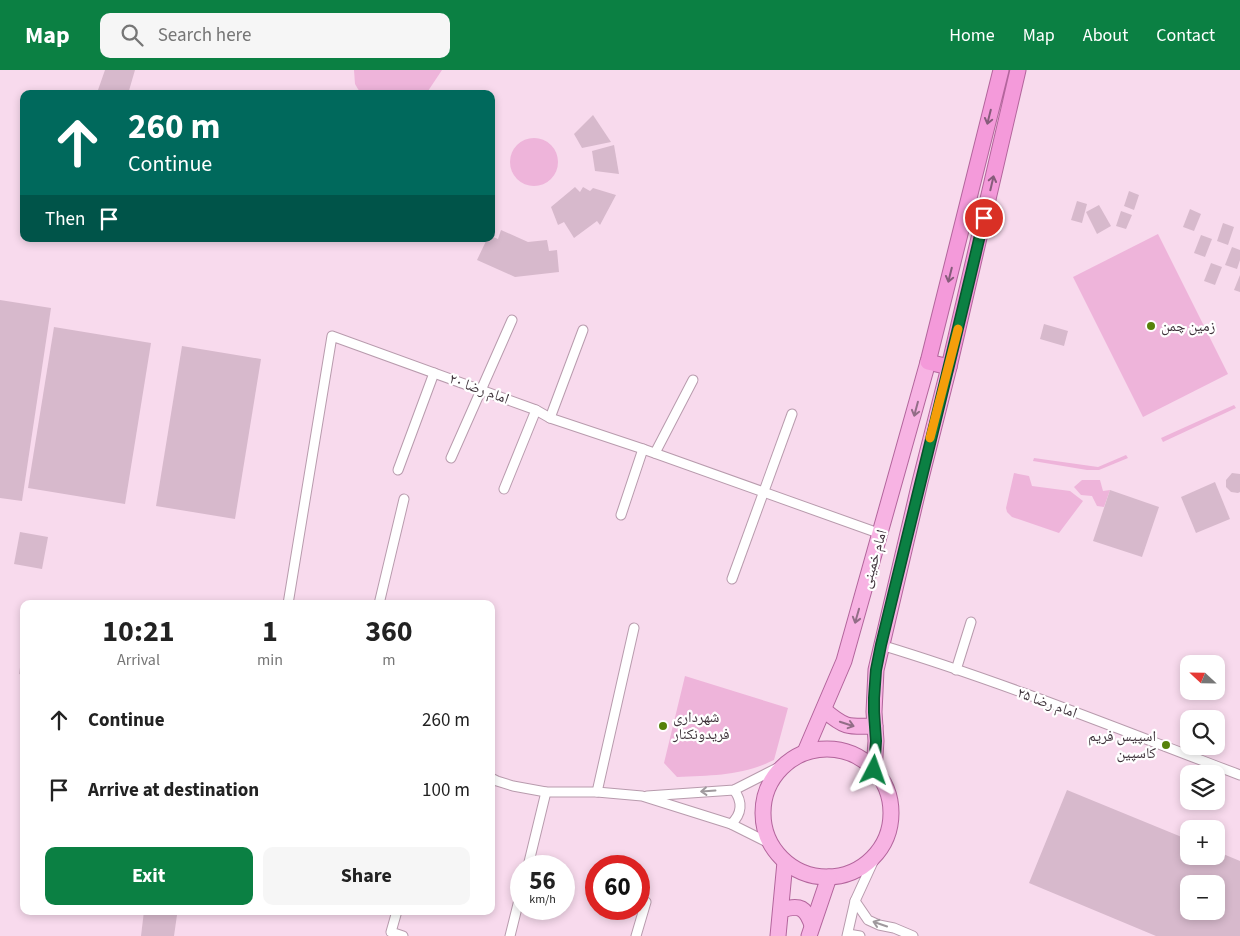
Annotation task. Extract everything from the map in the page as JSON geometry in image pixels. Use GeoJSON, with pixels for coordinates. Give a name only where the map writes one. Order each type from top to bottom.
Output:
{"type":"FeatureCollection","features":[{"type":"Feature","properties":{"kind":"highway"},"geometry":{"type":"LineString","coordinates":[[1001,70],[928,362],[949,367],[1018,70]]}},
{"type":"Feature","properties":{"kind":"main road","name":"امام خمینی"},"geometry":{"type":"LineString","coordinates":[[805,752],[844,661],[928,362]]}},
{"type":"Feature","properties":{"kind":"main road","name":"امام خمینی"},"geometry":{"type":"LineString","coordinates":[[874,770],[876,670],[949,367]]}},
{"type":"Feature","properties":{"kind":"main road"},"geometry":{"type":"LineString","coordinates":[[824,710],[836,720],[850,727],[875,726]]}},
{"type":"Feature","properties":{"kind":"main road"},"geometry":{"type":"LineString","coordinates":[[835,749],[856,756],[874,770],[886,788],[890,810],[888,832],[878,851],[864,864],[847,873],[829,877],[813,875],[798,870],[785,862],[771,844],[764,823],[764,801],[771,781],[785,764],[805,752],[835,749]]}},
{"type":"Feature","properties":{"kind":"main road"},"geometry":{"type":"LineString","coordinates":[[778,936],[782,910],[785,862]]}},
{"type":"Feature","properties":{"kind":"main road"},"geometry":{"type":"LineString","coordinates":[[811,931],[829,877]]}},
{"type":"Feature","properties":{"kind":"main road"},"geometry":{"type":"LineString","coordinates":[[782,910],[794,907],[803,909],[809,915],[811,931]]}},
{"type":"Feature","properties":{"kind":"street"},"geometry":{"type":"LineString","coordinates":[[451,458],[512,320]]}},
{"type":"Feature","properties":{"kind":"street"},"geometry":{"type":"LineString","coordinates":[[550,418],[583,330]]}},
{"type":"Feature","properties":{"kind":"street","name":"امام رضا ۲۰"},"geometry":{"type":"LineString","coordinates":[[289,600],[332,336],[536,410],[550,418],[881,534]]}},
{"type":"Feature","properties":{"kind":"street"},"geometry":{"type":"LineString","coordinates":[[398,470],[434,373]]}},
{"type":"Feature","properties":{"kind":"street"},"geometry":{"type":"LineString","coordinates":[[655,454],[693,380]]}},
{"type":"Feature","properties":{"kind":"street"},"geometry":{"type":"LineString","coordinates":[[504,489],[536,410]]}},
{"type":"Feature","properties":{"kind":"street"},"geometry":{"type":"LineString","coordinates":[[732,579],[792,414]]}},
{"type":"Feature","properties":{"kind":"street"},"geometry":{"type":"LineString","coordinates":[[621,514],[642,449]]}},
{"type":"Feature","properties":{"kind":"street"},"geometry":{"type":"LineString","coordinates":[[380,600],[404,499]]}},
{"type":"Feature","properties":{"kind":"street"},"geometry":{"type":"LineString","coordinates":[[956,670],[971,622]]}},
{"type":"Feature","properties":{"kind":"street"},"geometry":{"type":"LineString","coordinates":[[597,792],[634,628]]}},
{"type":"Feature","properties":{"kind":"street","name":"امام رضا ۲۵"},"geometry":{"type":"LineString","coordinates":[[881,645],[1096,720],[1240,775]]}},
{"type":"Feature","properties":{"kind":"street"},"geometry":{"type":"LineString","coordinates":[[495,781],[546,792],[597,792],[642,796],[734,790],[785,764]]}},
{"type":"Feature","properties":{"kind":"street"},"geometry":{"type":"LineString","coordinates":[[731,824],[741,808],[738,795],[734,790]]}},
{"type":"Feature","properties":{"kind":"street"},"geometry":{"type":"LineString","coordinates":[[531,855],[546,792]]}},
{"type":"Feature","properties":{"kind":"street"},"geometry":{"type":"LineString","coordinates":[[642,796],[731,824],[771,844]]}},
{"type":"Feature","properties":{"kind":"street"},"geometry":{"type":"LineString","coordinates":[[860,936],[847,935],[855,901],[878,851]]}},
{"type":"Feature","properties":{"kind":"street"},"geometry":{"type":"LineString","coordinates":[[855,901],[868,920],[914,936]]}},
{"type":"Feature","properties":{"kind":"street"},"geometry":{"type":"LineString","coordinates":[[395,915],[391,932],[402,936]]}},
{"type":"Feature","properties":{"kind":"street"},"geometry":{"type":"LineString","coordinates":[[510,936],[514,920]]}},
{"type":"Feature","properties":{"kind":"street"},"geometry":{"type":"LineString","coordinates":[[636,936],[641,920]]}},
{"type":"Feature","properties":{"kind":"shaded area"},"geometry":{"type":"Polygon","coordinates":[[[354,70],[442,70],[429,90],[359,90],[355,84],[354,70]]]}},
{"type":"Feature","properties":{"kind":"shaded area"},"geometry":{"type":"Polygon","coordinates":[[[534,138],[543,140],[551,145],[556,153],[558,162],[556,171],[551,179],[543,184],[534,186],[525,184],[517,179],[512,171],[510,162],[512,153],[517,145],[525,140],[534,138]]]}},
{"type":"Feature","properties":{"kind":"shaded area","name":"زمین چمن"},"geometry":{"type":"Polygon","coordinates":[[[1158,234],[1228,374],[1143,417],[1073,277],[1158,234]]]}},
{"type":"Feature","properties":{"kind":"shaded area"},"geometry":{"type":"Polygon","coordinates":[[[1234,405],[1236,408],[1163,442],[1161,438],[1234,405]]]}},
{"type":"Feature","properties":{"kind":"shaded area"},"geometry":{"type":"Polygon","coordinates":[[[1126,455],[1128,458],[1099,470],[1087,470],[1033,461],[1034,458],[1098,467],[1126,455]]]}},
{"type":"Feature","properties":{"kind":"shaded area"},"geometry":{"type":"Polygon","coordinates":[[[1014,473],[1029,476],[1032,486],[1070,491],[1083,501],[1059,533],[1012,517],[1007,512],[1006,508],[1014,473]]]}},
{"type":"Feature","properties":{"kind":"shaded area"},"geometry":{"type":"Polygon","coordinates":[[[1082,480],[1100,480],[1103,491],[1110,490],[1104,507],[1097,506],[1092,496],[1081,495],[1074,487],[1082,480]]]}},
{"type":"Feature","properties":{"kind":"shaded area"},"geometry":{"type":"Polygon","coordinates":[[[685,676],[788,708],[774,760],[738,772],[677,777],[664,763],[685,676]]]}},
{"type":"Feature","properties":{"kind":"building"},"geometry":{"type":"Polygon","coordinates":[[[105,70],[135,70],[129,90],[98,90],[105,70]]]}},
{"type":"Feature","properties":{"kind":"building"},"geometry":{"type":"Polygon","coordinates":[[[593,115],[611,142],[582,148],[574,134],[593,115]]]}},
{"type":"Feature","properties":{"kind":"building"},"geometry":{"type":"Polygon","coordinates":[[[614,145],[619,174],[595,171],[592,151],[614,145]]]}},
{"type":"Feature","properties":{"kind":"building"},"geometry":{"type":"Polygon","coordinates":[[[575,187],[580,192],[583,187],[590,191],[593,188],[616,195],[600,225],[597,221],[574,238],[564,222],[558,225],[551,207],[575,187]]]}},
{"type":"Feature","properties":{"kind":"building"},"geometry":{"type":"Polygon","coordinates":[[[1129,191],[1139,195],[1134,210],[1124,206],[1129,191]]]}},
{"type":"Feature","properties":{"kind":"building"},"geometry":{"type":"Polygon","coordinates":[[[1077,201],[1087,204],[1082,223],[1071,220],[1077,201]]]}},
{"type":"Feature","properties":{"kind":"building"},"geometry":{"type":"Polygon","coordinates":[[[1099,205],[1111,226],[1097,234],[1086,212],[1099,205]]]}},
{"type":"Feature","properties":{"kind":"building"},"geometry":{"type":"Polygon","coordinates":[[[1190,209],[1201,214],[1194,231],[1183,227],[1190,209]]]}},
{"type":"Feature","properties":{"kind":"building"},"geometry":{"type":"Polygon","coordinates":[[[1121,211],[1132,215],[1126,229],[1116,226],[1121,211]]]}},
{"type":"Feature","properties":{"kind":"building"},"geometry":{"type":"Polygon","coordinates":[[[1223,223],[1234,227],[1228,245],[1217,241],[1223,223]]]}},
{"type":"Feature","properties":{"kind":"building"},"geometry":{"type":"Polygon","coordinates":[[[501,230],[528,242],[547,240],[549,251],[557,250],[559,272],[515,277],[477,260],[486,242],[495,242],[495,238],[498,239],[501,230]]]}},
{"type":"Feature","properties":{"kind":"building"},"geometry":{"type":"Polygon","coordinates":[[[1201,235],[1212,239],[1205,257],[1194,253],[1201,235]]]}},
{"type":"Feature","properties":{"kind":"building"},"geometry":{"type":"Polygon","coordinates":[[[1232,247],[1240,250],[1240,260],[1237,269],[1225,265],[1232,247]]]}},
{"type":"Feature","properties":{"kind":"building"},"geometry":{"type":"Polygon","coordinates":[[[1211,263],[1222,267],[1215,285],[1204,281],[1211,263]]]}},
{"type":"Feature","properties":{"kind":"building"},"geometry":{"type":"Polygon","coordinates":[[[1240,275],[1240,292],[1234,290],[1240,275]]]}},
{"type":"Feature","properties":{"kind":"building"},"geometry":{"type":"Polygon","coordinates":[[[0,300],[51,308],[22,501],[0,498],[0,300]]]}},
{"type":"Feature","properties":{"kind":"building"},"geometry":{"type":"Polygon","coordinates":[[[1044,324],[1068,331],[1064,346],[1040,339],[1044,324]]]}},
{"type":"Feature","properties":{"kind":"building"},"geometry":{"type":"Polygon","coordinates":[[[54,327],[151,343],[125,504],[28,488],[54,327]]]}},
{"type":"Feature","properties":{"kind":"building"},"geometry":{"type":"Polygon","coordinates":[[[182,346],[261,359],[235,519],[156,506],[182,346]]]}},
{"type":"Feature","properties":{"kind":"building"},"geometry":{"type":"Polygon","coordinates":[[[1232,473],[1240,474],[1240,492],[1238,493],[1231,492],[1226,487],[1226,480],[1232,473]]]}},
{"type":"Feature","properties":{"kind":"building"},"geometry":{"type":"Polygon","coordinates":[[[1215,482],[1230,519],[1196,533],[1181,497],[1215,482]]]}},
{"type":"Feature","properties":{"kind":"building"},"geometry":{"type":"Polygon","coordinates":[[[1110,490],[1159,507],[1142,557],[1093,541],[1110,490]]]}},
{"type":"Feature","properties":{"kind":"building"},"geometry":{"type":"Polygon","coordinates":[[[20,532],[48,537],[42,569],[14,564],[20,532]]]}},
{"type":"Feature","properties":{"kind":"building"},"geometry":{"type":"Polygon","coordinates":[[[1067,790],[1180,836],[1180,865],[1225,865],[1225,855],[1240,861],[1240,936],[1156,936],[1029,883],[1067,790]]]}},
{"type":"Feature","properties":{"kind":"building"},"geometry":{"type":"Polygon","coordinates":[[[144,915],[177,915],[174,936],[141,936],[144,915]]]}},
{"type":"Feature","properties":{"kind":"slow traffic"},"geometry":{"type":"LineString","coordinates":[[930,438],[958,329]]}},
{"type":"Feature","properties":{"kind":"place","name":"زمین چمن"},"geometry":{"type":"Point","coordinates":[1151,326]}},
{"type":"Feature","properties":{"kind":"place","name":"شهرداری فریدونکنار"},"geometry":{"type":"Point","coordinates":[663,726]}},
{"type":"Feature","properties":{"kind":"place","name":"اسپیس فریم کاسپین"},"geometry":{"type":"Point","coordinates":[1166,745]}},
{"type":"Feature","properties":{"kind":"route"},"geometry":{"type":"LineString","coordinates":[[874,770],[876,670],[984,218]]}}]}
